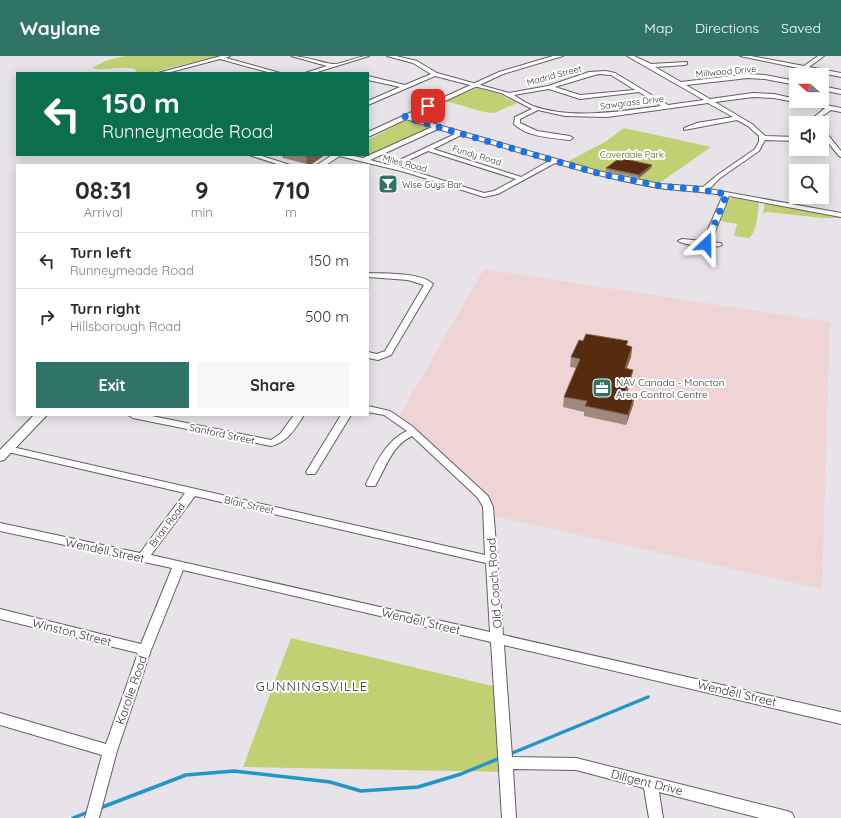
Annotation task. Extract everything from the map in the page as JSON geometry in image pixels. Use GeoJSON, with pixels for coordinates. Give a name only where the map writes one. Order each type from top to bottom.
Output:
{"type":"FeatureCollection","features":[{"type":"Feature","properties":{"kind":"main road"},"geometry":{"type":"LineString","coordinates":[[369,134],[404,117],[516,68],[560,56]]}},
{"type":"Feature","properties":{"kind":"main road"},"geometry":{"type":"LineString","coordinates":[[323,164],[335,156]]}},
{"type":"Feature","properties":{"kind":"main road"},"geometry":{"type":"LineString","coordinates":[[4,453],[40,416]]}},
{"type":"Feature","properties":{"kind":"street"},"geometry":{"type":"LineString","coordinates":[[294,56],[331,65]]}},
{"type":"Feature","properties":{"kind":"street"},"geometry":{"type":"LineString","coordinates":[[311,72],[331,65],[354,61],[366,56]]}},
{"type":"Feature","properties":{"kind":"street","name":"Sawgrass Drive"},"geometry":{"type":"LineString","coordinates":[[390,56],[406,57],[435,74],[508,95],[524,104],[536,108],[565,114],[594,116],[756,95],[774,96],[789,99]]}},
{"type":"Feature","properties":{"kind":"street"},"geometry":{"type":"LineString","coordinates":[[630,56],[651,66],[739,118],[756,129],[762,138],[761,145],[757,150],[720,175],[704,190]]}},
{"type":"Feature","properties":{"kind":"street"},"geometry":{"type":"LineString","coordinates":[[743,56],[805,68],[821,56]]}},
{"type":"Feature","properties":{"kind":"street"},"geometry":{"type":"LineString","coordinates":[[165,72],[224,57],[274,72]]}},
{"type":"Feature","properties":{"kind":"street"},"geometry":{"type":"LineString","coordinates":[[651,66],[685,62]]}},
{"type":"Feature","properties":{"kind":"street"},"geometry":{"type":"LineString","coordinates":[[183,68],[192,72]]}},
{"type":"Feature","properties":{"kind":"street","name":"Madrid Street"},"geometry":{"type":"LineString","coordinates":[[508,95],[550,87],[589,75],[606,72],[613,74],[667,107]]}},
{"type":"Feature","properties":{"kind":"street"},"geometry":{"type":"LineString","coordinates":[[829,72],[841,74]]}},
{"type":"Feature","properties":{"kind":"street"},"geometry":{"type":"LineString","coordinates":[[369,103],[435,74]]}},
{"type":"Feature","properties":{"kind":"street","name":"Millwood Drive"},"geometry":{"type":"LineString","coordinates":[[682,84],[748,76],[789,82]]}},
{"type":"Feature","properties":{"kind":"street"},"geometry":{"type":"LineString","coordinates":[[369,78],[407,87]]}},
{"type":"Feature","properties":{"kind":"street"},"geometry":{"type":"LineString","coordinates":[[550,87],[580,97],[638,90]]}},
{"type":"Feature","properties":{"kind":"street"},"geometry":{"type":"LineString","coordinates":[[829,89],[841,92]]}},
{"type":"Feature","properties":{"kind":"street"},"geometry":{"type":"LineString","coordinates":[[536,108],[517,118],[517,124],[525,128],[553,136],[570,138]]}},
{"type":"Feature","properties":{"kind":"street"},"geometry":{"type":"LineString","coordinates":[[819,116],[829,108]]}},
{"type":"Feature","properties":{"kind":"street","name":"Sawgrass Drive"},"geometry":{"type":"LineString","coordinates":[[829,108],[841,110]]}},
{"type":"Feature","properties":{"kind":"street"},"geometry":{"type":"LineString","coordinates":[[404,117],[597,173],[647,183],[704,190],[841,215]]}},
{"type":"Feature","properties":{"kind":"street"},"geometry":{"type":"LineString","coordinates":[[686,129],[697,125],[739,118]]}},
{"type":"Feature","properties":{"kind":"street"},"geometry":{"type":"LineString","coordinates":[[363,161],[437,127]]}},
{"type":"Feature","properties":{"kind":"street"},"geometry":{"type":"LineString","coordinates":[[389,167],[460,134]]}},
{"type":"Feature","properties":{"kind":"street"},"geometry":{"type":"LineString","coordinates":[[762,138],[789,139]]}},
{"type":"Feature","properties":{"kind":"street"},"geometry":{"type":"LineString","coordinates":[[829,140],[841,155]]}},
{"type":"Feature","properties":{"kind":"street","name":"Fundy Road"},"geometry":{"type":"LineString","coordinates":[[427,149],[522,179]]}},
{"type":"Feature","properties":{"kind":"street"},"geometry":{"type":"LineString","coordinates":[[259,156],[284,164]]}},
{"type":"Feature","properties":{"kind":"street","name":"Miles Road"},"geometry":{"type":"LineString","coordinates":[[345,156],[389,167],[471,192],[487,195],[496,193],[522,179]]}},
{"type":"Feature","properties":{"kind":"street"},"geometry":{"type":"LineString","coordinates":[[522,179],[554,161]]}},
{"type":"Feature","properties":{"kind":"street"},"geometry":{"type":"LineString","coordinates":[[706,244],[727,194]]}},
{"type":"Feature","properties":{"kind":"street"},"geometry":{"type":"LineString","coordinates":[[682,241],[718,245]]}},
{"type":"Feature","properties":{"kind":"street"},"geometry":{"type":"LineString","coordinates":[[369,274],[425,281],[429,284],[388,353],[378,357],[369,355]]}},
{"type":"Feature","properties":{"kind":"street","name":"Old Coach Road"},"geometry":{"type":"LineString","coordinates":[[369,409],[387,413],[409,428],[483,496],[488,506],[509,818]]}},
{"type":"Feature","properties":{"kind":"street","name":"Sanford Street"},"geometry":{"type":"LineString","coordinates":[[138,416],[271,443],[282,438],[297,416]]}},
{"type":"Feature","properties":{"kind":"street"},"geometry":{"type":"LineString","coordinates":[[311,472],[345,416]]}},
{"type":"Feature","properties":{"kind":"street"},"geometry":{"type":"LineString","coordinates":[[371,484],[388,450],[407,434],[413,432]]}},
{"type":"Feature","properties":{"kind":"street","name":"Blair Street"},"geometry":{"type":"LineString","coordinates":[[4,453],[192,492],[491,560]]}},
{"type":"Feature","properties":{"kind":"street","name":"Brian Road"},"geometry":{"type":"LineString","coordinates":[[142,558],[192,492]]}},
{"type":"Feature","properties":{"kind":"street","name":"Wendell Street"},"geometry":{"type":"LineString","coordinates":[[0,527],[179,565],[841,718]]}},
{"type":"Feature","properties":{"kind":"street","name":"Karolie Road"},"geometry":{"type":"LineString","coordinates":[[92,818],[110,752],[145,650],[179,565]]}},
{"type":"Feature","properties":{"kind":"street","name":"Winston Street"},"geometry":{"type":"LineString","coordinates":[[0,614],[145,650]]}},
{"type":"Feature","properties":{"kind":"street"},"geometry":{"type":"LineString","coordinates":[[1,721],[110,752]]}},
{"type":"Feature","properties":{"kind":"street","name":"Diligent Drive"},"geometry":{"type":"LineString","coordinates":[[505,763],[576,764],[787,818]]}},
{"type":"Feature","properties":{"kind":"street"},"geometry":{"type":"LineString","coordinates":[[650,782],[656,818]]}},
{"type":"Feature","properties":{"kind":"shaded area"},"geometry":{"type":"Polygon","coordinates":[[[484,269],[830,322],[822,589],[489,515],[488,507],[398,418],[484,269]]]}},
{"type":"Feature","properties":{"kind":"green space"},"geometry":{"type":"Polygon","coordinates":[[[125,56],[219,56],[153,72],[136,72],[135,69],[129,68],[92,68],[105,61],[125,56]]]}},
{"type":"Feature","properties":{"kind":"green space"},"geometry":{"type":"Polygon","coordinates":[[[477,88],[497,93],[517,103],[494,113],[484,112],[446,101],[477,88]]]}},
{"type":"Feature","properties":{"kind":"green space"},"geometry":{"type":"Polygon","coordinates":[[[404,121],[410,121],[430,128],[365,158],[355,156],[369,156],[369,139],[404,121]]]}},
{"type":"Feature","properties":{"kind":"green space","name":"Coverdale Park"},"geometry":{"type":"Polygon","coordinates":[[[624,128],[711,147],[658,184],[601,173],[565,163],[605,142],[624,128]]]}},
{"type":"Feature","properties":{"kind":"green space"},"geometry":{"type":"Polygon","coordinates":[[[735,198],[759,202],[758,216],[754,231],[749,238],[734,236],[737,224],[720,221],[729,199],[735,198]]]}},
{"type":"Feature","properties":{"kind":"green space"},"geometry":{"type":"Polygon","coordinates":[[[765,203],[841,218],[822,218],[767,212],[763,214],[765,203]]]}},
{"type":"Feature","properties":{"kind":"green space"},"geometry":{"type":"Polygon","coordinates":[[[291,638],[501,688],[506,772],[243,767],[291,638]]]}},
{"type":"Feature","properties":{"kind":"building"},"geometry":{"type":"Polygon","coordinates":[[[625,159],[652,165],[639,175],[606,168],[617,160],[621,161],[625,159]]]}},
{"type":"Feature","properties":{"kind":"building","name":"NAV Canada - Moncton Area Control Centre"},"geometry":{"type":"Polygon","coordinates":[[[586,334],[628,341],[626,345],[632,347],[625,368],[633,370],[625,392],[635,394],[628,415],[585,406],[587,401],[564,397],[580,359],[571,357],[579,340],[583,341],[586,334]]]}},
{"type":"Feature","properties":{"kind":"waterway"},"geometry":{"type":"LineString","coordinates":[[510,754],[648,697]]}},
{"type":"Feature","properties":{"kind":"waterway"},"geometry":{"type":"LineString","coordinates":[[100,808],[186,775],[234,771],[330,782],[361,791],[418,787],[461,774],[500,758]]}},
{"type":"Feature","properties":{"kind":"waterway"},"geometry":{"type":"LineString","coordinates":[[73,818],[88,812]]}},
{"type":"Feature","properties":{"kind":"place","name":"Wise Guys Bar"},"geometry":{"type":"Point","coordinates":[388,184]}},
{"type":"Feature","properties":{"kind":"place","name":"NAV Canada - Moncton Area Control Centre"},"geometry":{"type":"Point","coordinates":[602,388]}},
{"type":"Feature","properties":{"kind":"district","name":"GUNNINGSVILLE"},"geometry":{"type":"Point","coordinates":[312,686]}},
{"type":"Feature","properties":{"kind":"route"},"geometry":{"type":"LineString","coordinates":[[428,106],[404,117],[597,173],[660,186],[696,189],[727,194],[706,244]]}}]}
